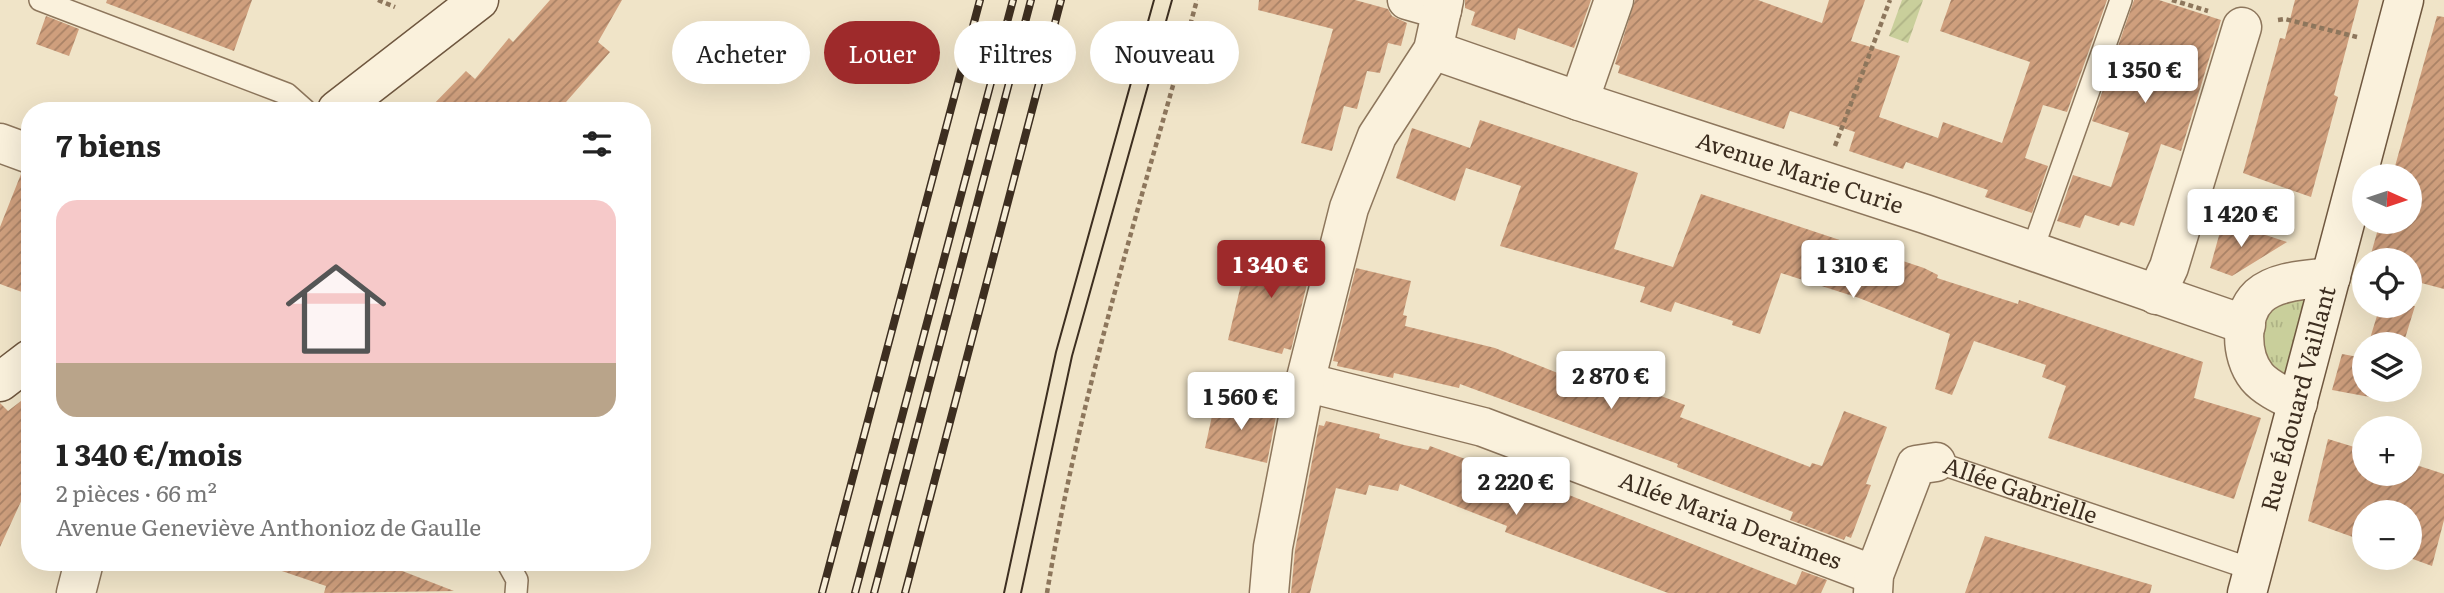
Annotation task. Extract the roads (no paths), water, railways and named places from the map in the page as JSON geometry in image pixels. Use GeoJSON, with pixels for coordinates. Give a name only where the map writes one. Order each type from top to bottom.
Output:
{"type":"FeatureCollection","features":[{"type":"Feature","properties":{"kind":"street"},"geometry":{"type":"LineString","coordinates":[[347,102],[479,0]]}},
{"type":"Feature","properties":{"kind":"street"},"geometry":{"type":"LineString","coordinates":[[1579,101],[1614,0]]}},
{"type":"Feature","properties":{"kind":"street","name":"Rue Édouard Vaillant"},"geometry":{"type":"LineString","coordinates":[[2250,581],[2404,0]]}},
{"type":"Feature","properties":{"kind":"street"},"geometry":{"type":"LineString","coordinates":[[1269,593],[1273,547],[1305,382],[1349,208],[1377,136],[1433,50],[1431,3]]}},
{"type":"Feature","properties":{"kind":"street"},"geometry":{"type":"LineString","coordinates":[[2156,295],[2169,267],[2242,27]]}},
{"type":"Feature","properties":{"kind":"street","name":"Avenue Marie Curie"},"geometry":{"type":"LineString","coordinates":[[1433,50],[2246,325]]}},
{"type":"Feature","properties":{"kind":"street"},"geometry":{"type":"LineString","coordinates":[[0,142],[21,150]]}},
{"type":"Feature","properties":{"kind":"street"},"geometry":{"type":"LineString","coordinates":[[2298,403],[2256,377],[2244,348],[2249,309],[2266,292],[2291,282],[2331,277]]}},
{"type":"Feature","properties":{"kind":"street"},"geometry":{"type":"LineString","coordinates":[[0,382],[21,366]]}},
{"type":"Feature","properties":{"kind":"street","name":"Allée Maria Deraimes"},"geometry":{"type":"LineString","coordinates":[[1305,382],[1483,427],[1874,584]]}},
{"type":"Feature","properties":{"kind":"street","name":"Allée Gabrielle"},"geometry":{"type":"LineString","coordinates":[[1874,584],[1916,465],[1936,462]]}},
{"type":"Feature","properties":{"kind":"street"},"geometry":{"type":"LineString","coordinates":[[76,593],[82,571]]}},
{"type":"Feature","properties":{"kind":"lane"},"geometry":{"type":"LineString","coordinates":[[40,0],[287,94],[296,102]]}},
{"type":"Feature","properties":{"kind":"lane"},"geometry":{"type":"LineString","coordinates":[[2032,251],[2120,0]]}},
{"type":"Feature","properties":{"kind":"lane","name":"Allée Gabrielle"},"geometry":{"type":"LineString","coordinates":[[1936,462],[2250,581]]}},
{"type":"Feature","properties":{"kind":"lane"},"geometry":{"type":"LineString","coordinates":[[512,571],[517,580],[516,593]]}},
{"type":"Feature","properties":{"kind":"tram line"},"geometry":{"type":"LineString","coordinates":[[1004,593],[1056,352],[1154,0]]}},
{"type":"Feature","properties":{"kind":"tram line"},"geometry":{"type":"LineString","coordinates":[[1021,593],[1072,356],[1172,0]]}},
{"type":"Feature","properties":{"kind":"railway"},"geometry":{"type":"LineString","coordinates":[[822,593],[980,0]]}},
{"type":"Feature","properties":{"kind":"railway"},"geometry":{"type":"LineString","coordinates":[[855,593],[1013,0]]}},
{"type":"Feature","properties":{"kind":"railway"},"geometry":{"type":"LineString","coordinates":[[874,593],[1031,0]]}},
{"type":"Feature","properties":{"kind":"railway"},"geometry":{"type":"LineString","coordinates":[[905,593],[1061,0]]}}]}
